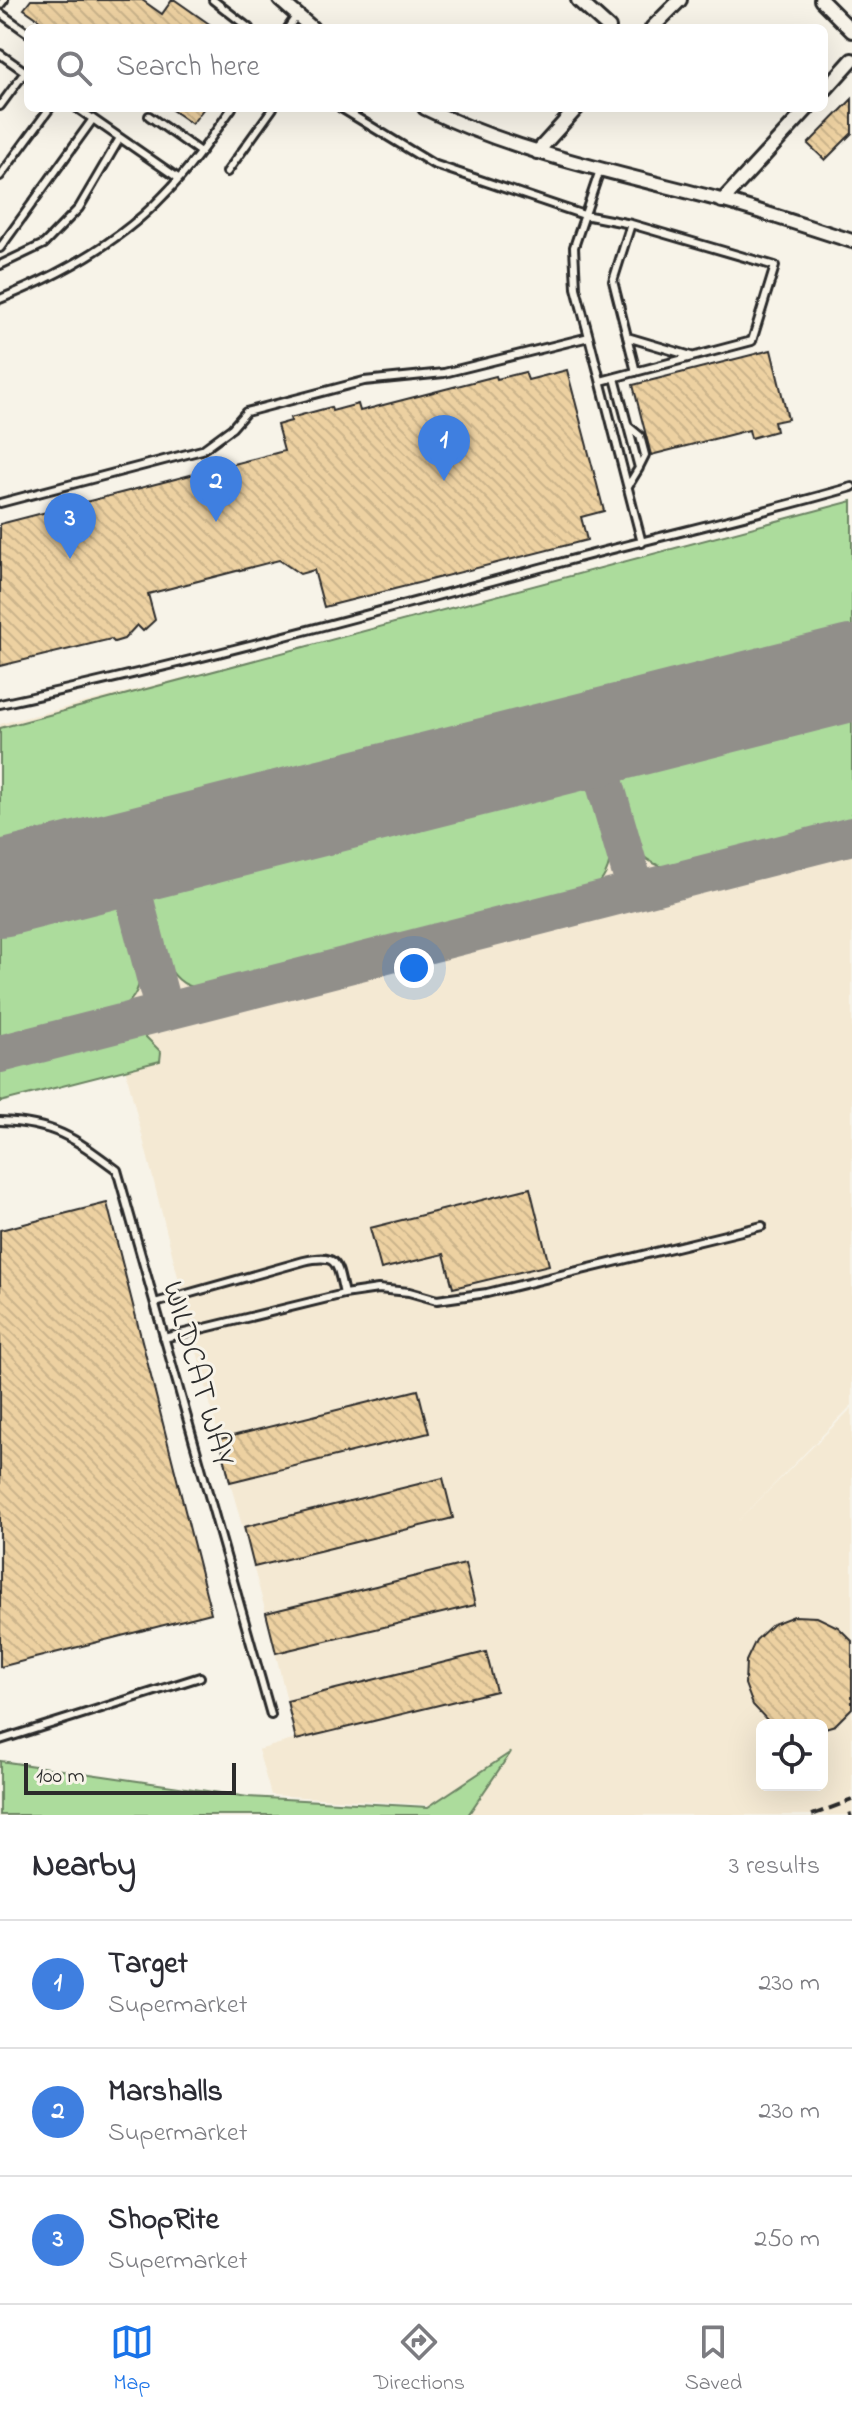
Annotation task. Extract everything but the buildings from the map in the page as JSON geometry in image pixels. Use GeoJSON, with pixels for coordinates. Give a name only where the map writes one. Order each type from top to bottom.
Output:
{"type":"FeatureCollection","features":[{"type":"Feature","properties":{"kind":"street"},"geometry":{"type":"LineString","coordinates":[[280,0],[307,24]]}},
{"type":"Feature","properties":{"kind":"street"},"geometry":{"type":"LineString","coordinates":[[578,0],[605,24]]}},
{"type":"Feature","properties":{"kind":"street"},"geometry":{"type":"LineString","coordinates":[[656,24],[680,0]]}},
{"type":"Feature","properties":{"kind":"street"},"geometry":{"type":"LineString","coordinates":[[821,0],[852,31]]}},
{"type":"Feature","properties":{"kind":"street"},"geometry":{"type":"LineString","coordinates":[[828,87],[852,60]]}},
{"type":"Feature","properties":{"kind":"street"},"geometry":{"type":"LineString","coordinates":[[433,112],[537,152],[722,201],[852,241]]}},
{"type":"Feature","properties":{"kind":"street"},"geometry":{"type":"LineString","coordinates":[[537,152],[573,112]]}},
{"type":"Feature","properties":{"kind":"street"},"geometry":{"type":"LineString","coordinates":[[722,201],[804,112]]}},
{"type":"Feature","properties":{"kind":"lane"},"geometry":{"type":"LineString","coordinates":[[0,5],[4,0]]}},
{"type":"Feature","properties":{"kind":"lane"},"geometry":{"type":"LineString","coordinates":[[213,0],[244,24]]}},
{"type":"Feature","properties":{"kind":"lane"},"geometry":{"type":"LineString","coordinates":[[0,13],[24,30]]}},
{"type":"Feature","properties":{"kind":"lane"},"geometry":{"type":"LineString","coordinates":[[291,24],[297,15]]}},
{"type":"Feature","properties":{"kind":"lane"},"geometry":{"type":"LineString","coordinates":[[0,54],[24,72]]}},
{"type":"Feature","properties":{"kind":"lane"},"geometry":{"type":"LineString","coordinates":[[0,106],[24,76]]}},
{"type":"Feature","properties":{"kind":"lane"},"geometry":{"type":"LineString","coordinates":[[0,176],[47,112]]}},
{"type":"Feature","properties":{"kind":"lane"},"geometry":{"type":"LineString","coordinates":[[83,112],[178,178]]}},
{"type":"Feature","properties":{"kind":"lane"},"geometry":{"type":"LineString","coordinates":[[0,299],[63,271],[120,235],[164,196],[229,112]]}},
{"type":"Feature","properties":{"kind":"lane"},"geometry":{"type":"LineString","coordinates":[[227,172],[270,112]]}},
{"type":"Feature","properties":{"kind":"lane"},"geometry":{"type":"LineString","coordinates":[[348,112],[433,164],[584,215],[631,224],[775,266],[752,341],[601,381]]}},
{"type":"Feature","properties":{"kind":"lane"},"geometry":{"type":"LineString","coordinates":[[149,116],[200,152]]}},
{"type":"Feature","properties":{"kind":"lane"},"geometry":{"type":"LineString","coordinates":[[0,248],[93,119]]}},
{"type":"Feature","properties":{"kind":"lane"},"geometry":{"type":"LineString","coordinates":[[0,265],[44,244],[79,208],[120,138]]}},
{"type":"Feature","properties":{"kind":"lane"},"geometry":{"type":"LineString","coordinates":[[600,169],[574,247],[576,288],[642,543]]}},
{"type":"Feature","properties":{"kind":"lane"},"geometry":{"type":"LineString","coordinates":[[631,224],[613,281],[636,372]]}},
{"type":"Feature","properties":{"kind":"lane"},"geometry":{"type":"LineString","coordinates":[[0,503],[202,450],[232,428],[246,412],[364,381],[444,373],[589,337]]}},
{"type":"Feature","properties":{"kind":"lane"},"geometry":{"type":"LineString","coordinates":[[627,337],[694,357]]}},
{"type":"Feature","properties":{"kind":"lane"},"geometry":{"type":"LineString","coordinates":[[615,378],[639,468],[628,486]]}},
{"type":"Feature","properties":{"kind":"lane"},"geometry":{"type":"LineString","coordinates":[[0,704],[318,629],[852,487]]}},
{"type":"Feature","properties":{"kind":"lane","name":"WILDCAT WAY"},"geometry":{"type":"LineString","coordinates":[[0,1121],[52,1128],[86,1147],[117,1170],[271,1715]]}},
{"type":"Feature","properties":{"kind":"lane"},"geometry":{"type":"LineString","coordinates":[[164,1338],[344,1294],[378,1289],[409,1292],[437,1300],[487,1293],[762,1226]]}},
{"type":"Feature","properties":{"kind":"lane"},"geometry":{"type":"LineString","coordinates":[[155,1303],[304,1261],[326,1258],[334,1260],[338,1266],[344,1294]]}},
{"type":"Feature","properties":{"kind":"lane"},"geometry":{"type":"LineString","coordinates":[[0,1740],[200,1677]]}},
{"type":"Feature","properties":{"kind":"shaded area"},"geometry":{"type":"Polygon","coordinates":[[[852,505],[852,1405],[739,1520],[852,1408],[852,1815],[468,1815],[509,1753],[430,1805],[271,1795],[258,1750],[296,1739],[124,1064],[0,1095],[0,724],[852,505]]]}},
{"type":"Feature","properties":{"kind":"green space"},"geometry":{"type":"Polygon","coordinates":[[[852,501],[852,632],[0,850],[0,728],[852,501]]]}},
{"type":"Feature","properties":{"kind":"green space"},"geometry":{"type":"Polygon","coordinates":[[[852,715],[852,823],[671,870],[642,855],[627,814],[622,789],[623,773],[852,715]]]}},
{"type":"Feature","properties":{"kind":"green space"},"geometry":{"type":"Polygon","coordinates":[[[587,783],[593,785],[597,794],[610,845],[608,869],[592,890],[208,988],[193,987],[181,981],[165,959],[156,929],[151,894],[587,783]]]}},
{"type":"Feature","properties":{"kind":"green space"},"geometry":{"type":"Polygon","coordinates":[[[116,903],[127,916],[140,968],[136,992],[129,1002],[117,1010],[0,1040],[0,933],[116,903]]]}},
{"type":"Feature","properties":{"kind":"green space"},"geometry":{"type":"Polygon","coordinates":[[[130,1030],[143,1034],[161,1052],[160,1061],[0,1102],[0,1062],[130,1030]]]}},
{"type":"Feature","properties":{"kind":"green space"},"geometry":{"type":"Polygon","coordinates":[[[511,1752],[468,1815],[0,1815],[0,1761],[248,1797],[428,1807],[511,1752]]]}},
{"type":"Feature","properties":{"kind":"taxiway"},"geometry":{"type":"LineString","coordinates":[[592,739],[636,891]]}},
{"type":"Feature","properties":{"kind":"taxiway"},"geometry":{"type":"LineString","coordinates":[[0,1054],[852,836]]}},
{"type":"Feature","properties":{"kind":"taxiway"},"geometry":{"type":"LineString","coordinates":[[124,858],[164,1012]]}},
{"type":"Feature","properties":{"kind":"runway"},"geometry":{"type":"LineString","coordinates":[[0,889],[852,673]]}},
{"type":"Feature","properties":{"kind":"railway"},"geometry":{"type":"LineString","coordinates":[[812,1815],[852,1800]]}},
{"type":"Feature","properties":{"kind":"place","name":"Target"},"geometry":{"type":"Point","coordinates":[444,481]}},
{"type":"Feature","properties":{"kind":"place","name":"Marshalls"},"geometry":{"type":"Point","coordinates":[216,522]}},
{"type":"Feature","properties":{"kind":"place","name":"ShopRite"},"geometry":{"type":"Point","coordinates":[70,559]}}]}
